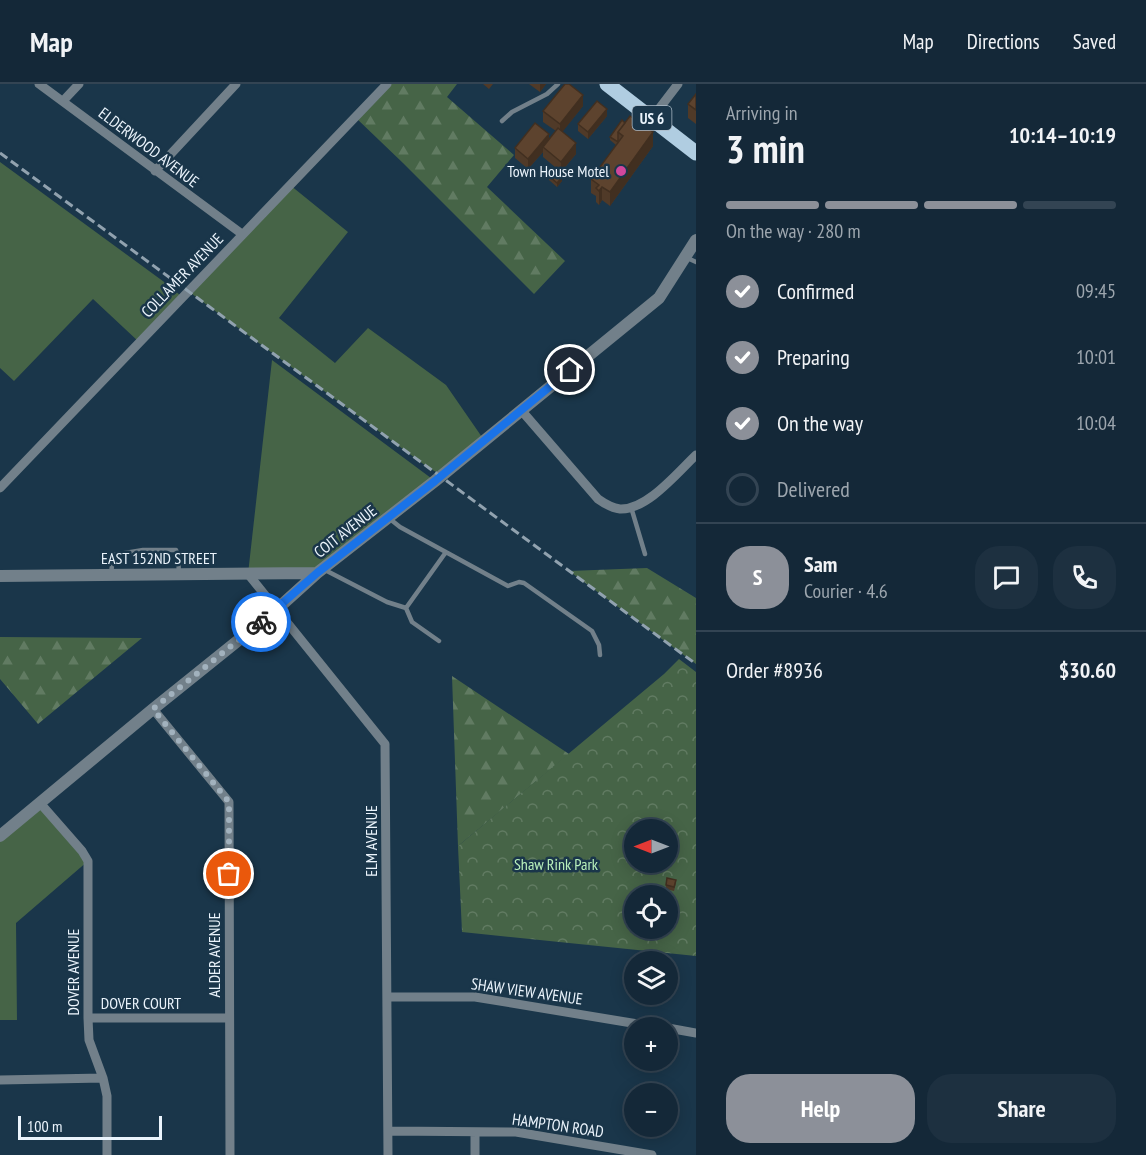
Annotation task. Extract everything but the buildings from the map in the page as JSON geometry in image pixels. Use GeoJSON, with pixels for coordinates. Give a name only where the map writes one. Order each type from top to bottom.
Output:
{"type":"FeatureCollection","features":[{"type":"Feature","properties":{"kind":"main road","name":"US 6"},"geometry":{"type":"LineString","coordinates":[[608,84],[696,153]]}},
{"type":"Feature","properties":{"kind":"street","name":"ELDERWOOD AVENUE"},"geometry":{"type":"LineString","coordinates":[[39,84],[242,234]]}},
{"type":"Feature","properties":{"kind":"street"},"geometry":{"type":"LineString","coordinates":[[63,101],[80,84]]}},
{"type":"Feature","properties":{"kind":"street"},"geometry":{"type":"LineString","coordinates":[[155,171],[236,84]]}},
{"type":"Feature","properties":{"kind":"street","name":"COLLAMER AVENUE"},"geometry":{"type":"LineString","coordinates":[[0,488],[387,84]]}},
{"type":"Feature","properties":{"kind":"street"},"geometry":{"type":"LineString","coordinates":[[652,118],[678,84]]}},
{"type":"Feature","properties":{"kind":"street","name":"COIT AVENUE"},"geometry":{"type":"LineString","coordinates":[[0,836],[276,610],[320,571],[659,298],[691,260],[696,240]]}},
{"type":"Feature","properties":{"kind":"street"},"geometry":{"type":"LineString","coordinates":[[521,410],[598,499],[612,507],[620,509],[632,507],[649,499],[696,455]]}},
{"type":"Feature","properties":{"kind":"street","name":"EAST 152ND STREET"},"geometry":{"type":"LineString","coordinates":[[0,576],[248,574],[320,571]]}},
{"type":"Feature","properties":{"kind":"street","name":"ELM AVENUE"},"geometry":{"type":"LineString","coordinates":[[248,574],[385,744],[388,1155]]}},
{"type":"Feature","properties":{"kind":"street","name":"ALDER AVENUE"},"geometry":{"type":"LineString","coordinates":[[153,709],[229,802],[230,1155]]}},
{"type":"Feature","properties":{"kind":"street","name":"DOVER AVENUE"},"geometry":{"type":"LineString","coordinates":[[40,803],[88,861],[89,1040],[107,1096],[107,1155]]}},
{"type":"Feature","properties":{"kind":"street","name":"SHAW VIEW AVENUE"},"geometry":{"type":"LineString","coordinates":[[387,997],[476,997],[624,1022]]}},
{"type":"Feature","properties":{"kind":"street","name":"DOVER COURT"},"geometry":{"type":"LineString","coordinates":[[88,1018],[229,1018]]}},
{"type":"Feature","properties":{"kind":"street"},"geometry":{"type":"LineString","coordinates":[[678,1030],[696,1033]]}},
{"type":"Feature","properties":{"kind":"street"},"geometry":{"type":"LineString","coordinates":[[0,1080],[103,1078]]}},
{"type":"Feature","properties":{"kind":"street","name":"HAMPTON ROAD"},"geometry":{"type":"LineString","coordinates":[[388,1131],[516,1132],[652,1155]]}},
{"type":"Feature","properties":{"kind":"street"},"geometry":{"type":"LineString","coordinates":[[475,1132],[475,1155]]}},
{"type":"Feature","properties":{"kind":"lane"},"geometry":{"type":"LineString","coordinates":[[502,121],[512,112],[547,94],[558,84]]}},
{"type":"Feature","properties":{"kind":"lane"},"geometry":{"type":"LineString","coordinates":[[632,507],[645,554]]}},
{"type":"Feature","properties":{"kind":"lane"},"geometry":{"type":"LineString","coordinates":[[388,518],[400,527],[508,586],[519,582],[524,583],[592,631],[599,645],[600,655]]}},
{"type":"Feature","properties":{"kind":"lane"},"geometry":{"type":"LineString","coordinates":[[111,575],[113,555],[143,550],[176,550],[179,574]]}},
{"type":"Feature","properties":{"kind":"lane"},"geometry":{"type":"LineString","coordinates":[[406,608],[446,552]]}},
{"type":"Feature","properties":{"kind":"lane"},"geometry":{"type":"LineString","coordinates":[[320,571],[387,602],[406,608],[412,622],[439,640]]}},
{"type":"Feature","properties":{"kind":"green space"},"geometry":{"type":"Polygon","coordinates":[[[387,84],[457,84],[447,97],[514,155],[487,187],[565,261],[534,294],[355,117],[387,84]]]}},
{"type":"Feature","properties":{"kind":"green space"},"geometry":{"type":"Polygon","coordinates":[[[0,162],[182,297],[139,342],[93,299],[14,381],[0,368],[0,162]]]}},
{"type":"Feature","properties":{"kind":"green space"},"geometry":{"type":"Polygon","coordinates":[[[290,185],[348,232],[279,318],[335,363],[368,328],[446,385],[484,440],[441,475],[188,291],[290,185]]]}},
{"type":"Feature","properties":{"kind":"green space"},"geometry":{"type":"Polygon","coordinates":[[[272,360],[435,481],[317,573],[248,574],[272,360]]]}},
{"type":"Feature","properties":{"kind":"green space"},"geometry":{"type":"Polygon","coordinates":[[[647,568],[696,598],[696,664],[569,571],[647,568]]]}},
{"type":"Feature","properties":{"kind":"green space"},"geometry":{"type":"Polygon","coordinates":[[[0,637],[142,638],[38,724],[0,679],[0,637]]]}},
{"type":"Feature","properties":{"kind":"green space","name":"Shaw Rink Park"},"geometry":{"type":"Polygon","coordinates":[[[679,659],[696,672],[696,956],[678,954],[678,951],[647,951],[462,932],[458,846],[679,659]]]}},
{"type":"Feature","properties":{"kind":"green space"},"geometry":{"type":"Polygon","coordinates":[[[452,676],[569,754],[458,846],[452,676]]]}},
{"type":"Feature","properties":{"kind":"green space"},"geometry":{"type":"Polygon","coordinates":[[[40,803],[88,861],[16,923],[17,1020],[0,1020],[0,836],[40,803]]]}},
{"type":"Feature","properties":{"kind":"railway"},"geometry":{"type":"LineString","coordinates":[[0,153],[696,664]]}},
{"type":"Feature","properties":{"kind":"way so far"},"geometry":{"type":"LineString","coordinates":[[229,874],[229,802],[153,709],[261,622]]}},
{"type":"Feature","properties":{"kind":"place","name":"Town House Motel"},"geometry":{"type":"Point","coordinates":[621,171]}},
{"type":"Feature","properties":{"kind":"route"},"geometry":{"type":"LineString","coordinates":[[261,622],[317,573],[435,481],[570,370]]}}]}
